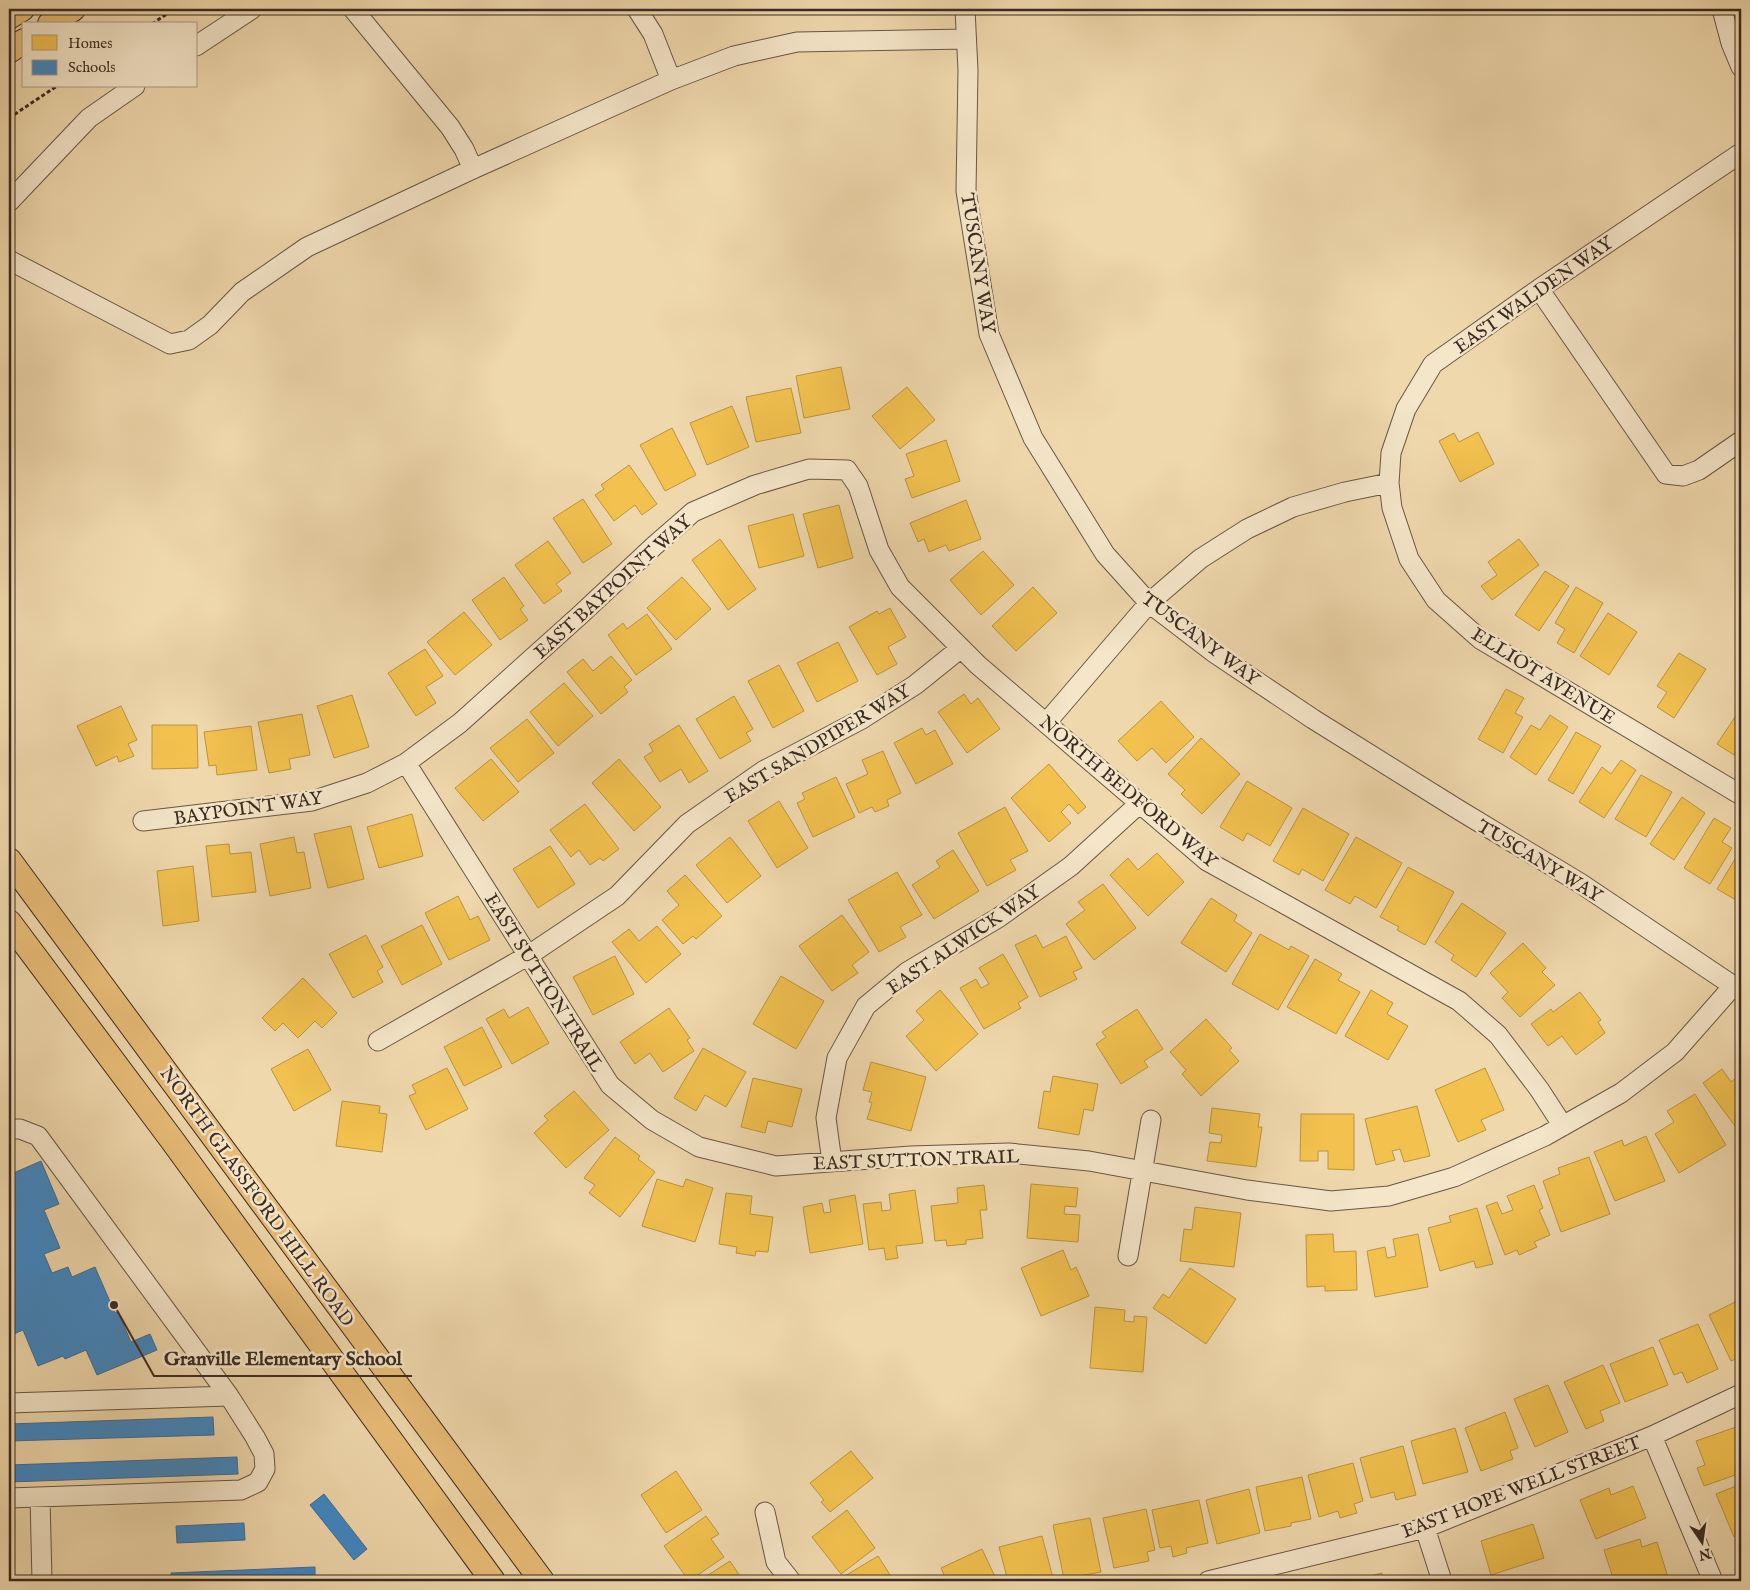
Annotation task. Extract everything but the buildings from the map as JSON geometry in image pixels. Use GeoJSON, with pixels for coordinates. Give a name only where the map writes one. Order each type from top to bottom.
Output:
{"type":"FeatureCollection","features":[{"type":"Feature","properties":{"kind":"main road"},"geometry":{"type":"LineString","coordinates":[[9,17],[22,9]]}},
{"type":"Feature","properties":{"kind":"main road"},"geometry":{"type":"LineString","coordinates":[[53,22],[74,9]]}},
{"type":"Feature","properties":{"kind":"main road"},"geometry":{"type":"LineString","coordinates":[[9,51],[22,42]]}},
{"type":"Feature","properties":{"kind":"main road","name":"NORTH GLASSFORD HILL ROAD"},"geometry":{"type":"LineString","coordinates":[[9,860],[542,1581]]}},
{"type":"Feature","properties":{"kind":"main road","name":"NORTH GLASSFORD HILL ROAD"},"geometry":{"type":"LineString","coordinates":[[9,922],[172,1140],[493,1581]]}},
{"type":"Feature","properties":{"kind":"street"},"geometry":{"type":"LineString","coordinates":[[198,45],[252,9]]}},
{"type":"Feature","properties":{"kind":"street"},"geometry":{"type":"LineString","coordinates":[[352,9],[450,127],[464,149],[473,169]]}},
{"type":"Feature","properties":{"kind":"street"},"geometry":{"type":"LineString","coordinates":[[637,9],[653,34],[671,80]]}},
{"type":"Feature","properties":{"kind":"street","name":"TUSCANY WAY"},"geometry":{"type":"LineString","coordinates":[[964,9],[968,70],[966,191],[989,334],[1033,438],[1105,554],[1149,603],[1213,652],[1313,719],[1580,883],[1737,988]]}},
{"type":"Feature","properties":{"kind":"street"},"geometry":{"type":"LineString","coordinates":[[1722,9],[1731,43],[1741,67]]}},
{"type":"Feature","properties":{"kind":"street"},"geometry":{"type":"LineString","coordinates":[[9,260],[170,344],[189,340],[210,325],[242,292],[306,248],[473,169],[671,80],[734,56],[798,42],[966,39]]}},
{"type":"Feature","properties":{"kind":"street"},"geometry":{"type":"LineString","coordinates":[[9,202],[90,118],[132,88]]}},
{"type":"Feature","properties":{"kind":"street","name":"EAST WALDEN WAY"},"geometry":{"type":"LineString","coordinates":[[1389,483],[1391,453],[1406,409],[1433,364],[1539,289],[1741,153]]}},
{"type":"Feature","properties":{"kind":"street"},"geometry":{"type":"LineString","coordinates":[[1539,289],[1666,474],[1683,476],[1699,470],[1741,441]]}},
{"type":"Feature","properties":{"kind":"street","name":"EAST BAYPOINT WAY"},"geometry":{"type":"LineString","coordinates":[[406,763],[460,723],[654,546],[694,512],[755,485],[809,469],[847,470]]}},
{"type":"Feature","properties":{"kind":"street","name":"NORTH BEDFORD WAY"},"geometry":{"type":"LineString","coordinates":[[847,470],[858,486],[879,550],[900,587],[978,664],[1207,860],[1459,1001],[1498,1035],[1539,1088],[1563,1126]]}},
{"type":"Feature","properties":{"kind":"street"},"geometry":{"type":"LineString","coordinates":[[1046,723],[1149,603],[1200,559],[1247,529],[1294,507],[1345,492],[1389,483]]}},
{"type":"Feature","properties":{"kind":"street","name":"ELLIOT AVENUE"},"geometry":{"type":"LineString","coordinates":[[1389,483],[1392,508],[1409,559],[1436,600],[1480,639],[1741,795]]}},
{"type":"Feature","properties":{"kind":"street","name":"EAST SANDPIPER WAY"},"geometry":{"type":"LineString","coordinates":[[378,1041],[529,955],[617,896],[686,824],[763,771],[862,719],[916,685],[961,648]]}},
{"type":"Feature","properties":{"kind":"street","name":"BAYPOINT WAY"},"geometry":{"type":"LineString","coordinates":[[143,821],[312,801],[367,783],[406,763]]}},
{"type":"Feature","properties":{"kind":"street","name":"EAST SUTTON TRAIL"},"geometry":{"type":"LineString","coordinates":[[406,763],[610,1084],[652,1120],[699,1148],[776,1166],[911,1156],[1009,1153],[1089,1161],[1247,1190],[1331,1201],[1389,1196],[1454,1177],[1545,1136],[1621,1093],[1675,1052],[1737,988]]}},
{"type":"Feature","properties":{"kind":"street","name":"EAST ALWICK WAY"},"geometry":{"type":"LineString","coordinates":[[832,1162],[826,1118],[837,1058],[866,1006],[907,972],[998,918],[1071,866],[1140,804]]}},
{"type":"Feature","properties":{"kind":"street"},"geometry":{"type":"LineString","coordinates":[[1128,1256],[1151,1120]]}},
{"type":"Feature","properties":{"kind":"street"},"geometry":{"type":"LineString","coordinates":[[9,1130],[20,1128],[38,1136],[229,1396],[264,1454],[265,1469],[258,1482],[241,1490],[9,1498]]}},
{"type":"Feature","properties":{"kind":"street","name":"EAST HOPE WELL STREET"},"geometry":{"type":"LineString","coordinates":[[1208,1581],[1424,1528],[1652,1436],[1741,1394]]}},
{"type":"Feature","properties":{"kind":"street"},"geometry":{"type":"LineString","coordinates":[[9,1403],[229,1396]]}},
{"type":"Feature","properties":{"kind":"street"},"geometry":{"type":"LineString","coordinates":[[1652,1436],[1713,1581]]}},
{"type":"Feature","properties":{"kind":"street"},"geometry":{"type":"LineString","coordinates":[[40,1496],[42,1581]]}},
{"type":"Feature","properties":{"kind":"street"},"geometry":{"type":"LineString","coordinates":[[765,1512],[776,1562],[790,1581]]}},
{"type":"Feature","properties":{"kind":"street"},"geometry":{"type":"LineString","coordinates":[[1424,1528],[1442,1581]]}},
{"type":"Feature","properties":{"kind":"path"},"geometry":{"type":"LineString","coordinates":[[155,22],[174,9]]}},
{"type":"Feature","properties":{"kind":"path"},"geometry":{"type":"LineString","coordinates":[[9,118],[54,88]]}},
{"type":"Feature","properties":{"kind":"place","name":"Granville Elementary School"},"geometry":{"type":"Point","coordinates":[114,1305]}}]}
